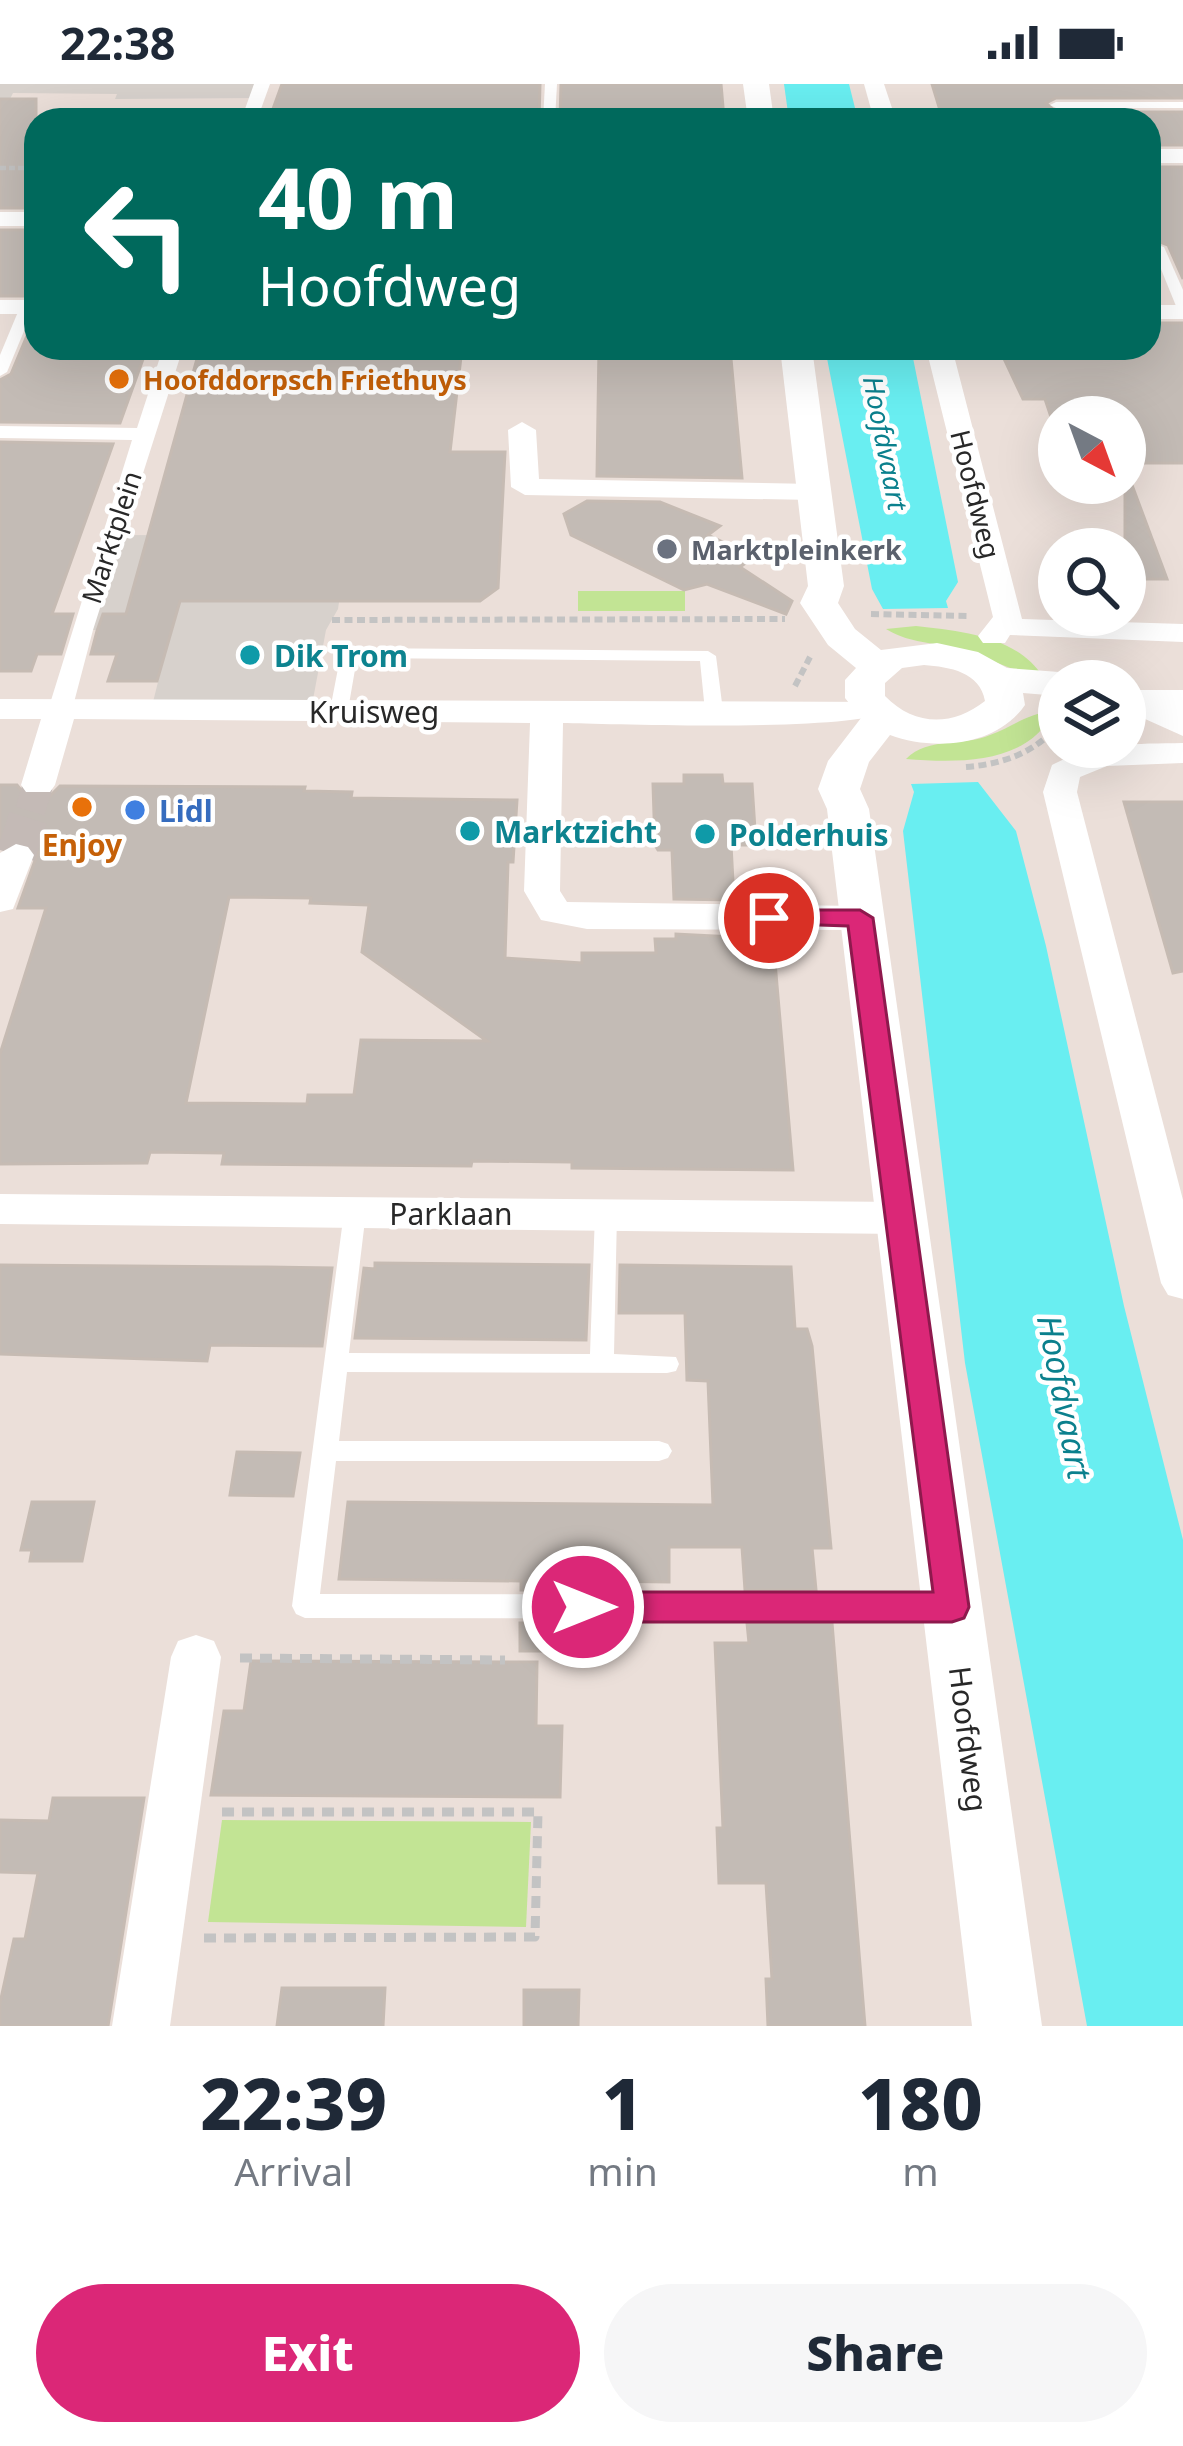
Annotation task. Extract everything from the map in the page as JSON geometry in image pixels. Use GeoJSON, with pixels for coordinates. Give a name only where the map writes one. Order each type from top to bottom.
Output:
{"type":"FeatureCollection","features":[{"type":"Feature","properties":{"kind":"street"},"geometry":{"type":"LineString","coordinates":[[145,434],[168,360]]}},
{"type":"Feature","properties":{"kind":"street"},"geometry":{"type":"LineString","coordinates":[[798,360],[814,492],[836,606],[888,694],[976,728],[1001,692],[1038,687]]}},
{"type":"Feature","properties":{"kind":"street","name":"Hoofdweg"},"geometry":{"type":"LineString","coordinates":[[942,360],[1002,626]]}},
{"type":"Feature","properties":{"kind":"street"},"geometry":{"type":"LineString","coordinates":[[522,430],[525,487],[814,492]]}},
{"type":"Feature","properties":{"kind":"street","name":"Marktplein"},"geometry":{"type":"LineString","coordinates":[[0,432],[145,434],[60,710]]}},
{"type":"Feature","properties":{"kind":"street"},"geometry":{"type":"LineString","coordinates":[[1002,626],[1183,633]]}},
{"type":"Feature","properties":{"kind":"street"},"geometry":{"type":"LineString","coordinates":[[888,694],[962,659],[1001,692],[1038,700]]}},
{"type":"Feature","properties":{"kind":"street"},"geometry":{"type":"LineString","coordinates":[[1146,692],[1183,683]]}},
{"type":"Feature","properties":{"kind":"street","name":"Hoofdweg"},"geometry":{"type":"LineString","coordinates":[[888,694],[886,762],[848,809],[1007,2026]]}},
{"type":"Feature","properties":{"kind":"street","name":"Kruisweg"},"geometry":{"type":"LineString","coordinates":[[0,709],[799,714],[888,694]]}},
{"type":"Feature","properties":{"kind":"street"},"geometry":{"type":"LineString","coordinates":[[1146,698],[1183,702]]}},
{"type":"Feature","properties":{"kind":"street"},"geometry":{"type":"LineString","coordinates":[[1146,706],[1183,726]]}},
{"type":"Feature","properties":{"kind":"street"},"geometry":{"type":"LineString","coordinates":[[38,785],[60,710]]}},
{"type":"Feature","properties":{"kind":"street"},"geometry":{"type":"LineString","coordinates":[[547,712],[542,891],[554,912],[571,917],[860,918]]}},
{"type":"Feature","properties":{"kind":"street"},"geometry":{"type":"LineString","coordinates":[[1183,753],[1118,754],[1073,767],[1060,792],[1174,1212],[1183,1283]]}},
{"type":"Feature","properties":{"kind":"street"},"geometry":{"type":"LineString","coordinates":[[0,901],[16,854]]}},
{"type":"Feature","properties":{"kind":"street","name":"Parklaan"},"geometry":{"type":"LineString","coordinates":[[0,1209],[902,1218]]}},
{"type":"Feature","properties":{"kind":"street"},"geometry":{"type":"LineString","coordinates":[[141,2026],[196,1657]]}},
{"type":"Feature","properties":{"kind":"lane"},"geometry":{"type":"LineString","coordinates":[[1055,105],[1183,105]]}},
{"type":"Feature","properties":{"kind":"lane"},"geometry":{"type":"LineString","coordinates":[[1161,253],[1183,309]]}},
{"type":"Feature","properties":{"kind":"lane"},"geometry":{"type":"LineString","coordinates":[[0,372],[24,323]]}},
{"type":"Feature","properties":{"kind":"lane"},"geometry":{"type":"LineString","coordinates":[[339,710],[349,652],[708,656],[714,711]]}},
{"type":"Feature","properties":{"kind":"lane"},"geometry":{"type":"LineString","coordinates":[[355,1212],[305,1606],[952,1607]]}},
{"type":"Feature","properties":{"kind":"lane"},"geometry":{"type":"LineString","coordinates":[[602,1363],[606,1214]]}},
{"type":"Feature","properties":{"kind":"lane"},"geometry":{"type":"LineString","coordinates":[[336,1362],[667,1364]]}},
{"type":"Feature","properties":{"kind":"lane"},"geometry":{"type":"LineString","coordinates":[[325,1450],[659,1451]]}},
{"type":"Feature","properties":{"kind":"path"},"geometry":{"type":"LineString","coordinates":[[332,620],[836,606],[1002,626]]}},
{"type":"Feature","properties":{"kind":"path"},"geometry":{"type":"LineString","coordinates":[[196,1657],[506,1660]]}},
{"type":"Feature","properties":{"kind":"path"},"geometry":{"type":"LineString","coordinates":[[154,1938],[535,1937],[538,1812],[173,1812]]}},
{"type":"Feature","properties":{"kind":"green space"},"geometry":{"type":"Polygon","coordinates":[[[578,591],[685,591],[685,611],[578,611],[578,591]]]}},
{"type":"Feature","properties":{"kind":"green space"},"geometry":{"type":"Polygon","coordinates":[[[916,626],[987,638],[1019,652],[1038,676],[963,650],[909,639],[886,629],[916,626]]]}},
{"type":"Feature","properties":{"kind":"green space"},"geometry":{"type":"Polygon","coordinates":[[[1038,714],[1038,732],[1010,751],[969,760],[906,759],[925,747],[980,739],[1038,714]]]}},
{"type":"Feature","properties":{"kind":"green space"},"geometry":{"type":"Polygon","coordinates":[[[222,1820],[531,1822],[526,1927],[208,1922],[222,1820]]]}},
{"type":"Feature","properties":{"kind":"shaded area"},"geometry":{"type":"Polygon","coordinates":[[[0,84],[262,84],[257,98],[115,99],[117,94],[13,93],[10,99],[0,99],[0,84]]]}},
{"type":"Feature","properties":{"kind":"shaded area"},"geometry":{"type":"Polygon","coordinates":[[[112,535],[349,536],[338,609],[326,630],[311,710],[151,710],[171,630],[81,630],[112,535]]]}},
{"type":"Feature","properties":{"kind":"water"},"geometry":{"type":"Polygon","coordinates":[[[784,84],[849,84],[855,108],[787,108],[784,84]]]}},
{"type":"Feature","properties":{"kind":"water","name":"Hoofdvaart"},"geometry":{"type":"Polygon","coordinates":[[[827,360],[913,360],[958,582],[946,601],[948,608],[883,609],[872,589],[827,360]]]}},
{"type":"Feature","properties":{"kind":"water","name":"Hoofdvaart"},"geometry":{"type":"Polygon","coordinates":[[[978,782],[1016,831],[1046,946],[1124,1306],[1183,1540],[1183,2026],[1087,2026],[965,1363],[903,831],[914,792],[911,784],[978,782]]]}},
{"type":"Feature","properties":{"kind":"pier"},"geometry":{"type":"Polygon","coordinates":[[[936,667],[959,674],[963,712],[927,717],[898,701],[895,685],[903,675],[936,667]]]}},
{"type":"Feature","properties":{"kind":"building"},"geometry":{"type":"Polygon","coordinates":[[[282,84],[540,84],[539,108],[273,108],[282,84]]]}},
{"type":"Feature","properties":{"kind":"building"},"geometry":{"type":"Polygon","coordinates":[[[561,84],[721,84],[723,108],[560,108],[561,84]]]}},
{"type":"Feature","properties":{"kind":"building"},"geometry":{"type":"Polygon","coordinates":[[[932,84],[1183,84],[1183,98],[1056,98],[1046,103],[1052,108],[939,108],[932,84]]]}},
{"type":"Feature","properties":{"kind":"building"},"geometry":{"type":"Polygon","coordinates":[[[0,99],[36,99],[36,108],[24,108],[24,208],[0,208],[0,99]]]}},
{"type":"Feature","properties":{"kind":"building"},"geometry":{"type":"Polygon","coordinates":[[[1161,112],[1183,112],[1183,145],[1161,145],[1161,112]]]}},
{"type":"Feature","properties":{"kind":"building"},"geometry":{"type":"Polygon","coordinates":[[[1161,167],[1183,167],[1183,279],[1168,245],[1161,242],[1161,167]]]}},
{"type":"Feature","properties":{"kind":"building"},"geometry":{"type":"Polygon","coordinates":[[[0,230],[24,230],[24,296],[0,296],[0,230]]]}},
{"type":"Feature","properties":{"kind":"building"},"geometry":{"type":"Polygon","coordinates":[[[1161,323],[1183,323],[1183,463],[1146,463],[1146,396],[1023,399],[1005,360],[1161,360],[1161,323]]]}},
{"type":"Feature","properties":{"kind":"building"},"geometry":{"type":"Polygon","coordinates":[[[24,343],[24,360],[143,360],[120,423],[0,422],[0,380],[11,374],[24,343]]]}},
{"type":"Feature","properties":{"kind":"building"},"geometry":{"type":"Polygon","coordinates":[[[197,360],[461,360],[450,452],[505,452],[498,588],[480,601],[180,601],[157,681],[108,681],[117,654],[91,654],[97,631],[103,614],[126,614],[197,360]]]}},
{"type":"Feature","properties":{"kind":"building"},"geometry":{"type":"Polygon","coordinates":[[[599,360],[731,360],[742,478],[597,476],[599,360]]]}},
{"type":"Feature","properties":{"kind":"building"},"geometry":{"type":"Polygon","coordinates":[[[0,442],[113,444],[52,614],[73,614],[61,654],[37,654],[31,671],[0,671],[0,442]]]}},
{"type":"Feature","properties":{"kind":"building","name":"Marktpleinkerk"},"geometry":{"type":"Polygon","coordinates":[[[587,501],[660,502],[720,526],[708,535],[748,554],[740,559],[747,562],[740,567],[792,601],[786,614],[707,584],[684,590],[571,535],[564,514],[587,501]]]}},
{"type":"Feature","properties":{"kind":"building"},"geometry":{"type":"Polygon","coordinates":[[[1125,504],[1139,504],[1167,579],[1146,579],[1146,528],[1125,528],[1125,504]]]}},
{"type":"Feature","properties":{"kind":"building","name":"Polderhuis"},"geometry":{"type":"Polygon","coordinates":[[[684,775],[722,775],[723,784],[752,784],[756,845],[731,845],[734,900],[674,899],[672,850],[658,850],[655,845],[653,784],[684,784],[684,775]]]}},
{"type":"Feature","properties":{"kind":"building"},"geometry":{"type":"Polygon","coordinates":[[[0,785],[17,785],[26,796],[50,796],[60,786],[305,787],[304,791],[352,792],[351,798],[517,800],[513,862],[508,862],[505,958],[582,963],[582,953],[656,953],[655,939],[676,939],[676,934],[773,939],[793,1170],[572,1168],[572,1162],[222,1164],[224,1153],[150,1152],[147,1163],[0,1164],[0,1054],[46,908],[18,908],[38,852],[17,840],[0,848],[0,785]],[[229,897],[186,1103],[307,1104],[308,1095],[354,1095],[361,1040],[487,1041],[362,952],[369,905],[310,903],[311,898],[229,897]]]}},
{"type":"Feature","properties":{"kind":"building"},"geometry":{"type":"Polygon","coordinates":[[[1124,802],[1183,802],[1183,971],[1173,973],[1124,802]]]}},
{"type":"Feature","properties":{"kind":"building"},"geometry":{"type":"Polygon","coordinates":[[[375,1263],[589,1265],[586,1340],[355,1338],[364,1268],[375,1269],[375,1263]]]}},
{"type":"Feature","properties":{"kind":"building"},"geometry":{"type":"Polygon","coordinates":[[[0,1265],[332,1268],[322,1346],[210,1345],[207,1361],[0,1354],[0,1265]]]}},
{"type":"Feature","properties":{"kind":"building"},"geometry":{"type":"Polygon","coordinates":[[[620,1265],[791,1267],[795,1329],[807,1329],[812,1346],[831,1548],[812,1548],[816,1590],[745,1590],[742,1547],[669,1547],[669,1582],[593,1581],[592,1590],[521,1590],[521,1581],[339,1579],[348,1502],[713,1505],[708,1381],[687,1380],[685,1313],[619,1313],[620,1265]]]}},
{"type":"Feature","properties":{"kind":"building"},"geometry":{"type":"Polygon","coordinates":[[[237,1452],[300,1453],[293,1496],[230,1495],[237,1452]]]}},
{"type":"Feature","properties":{"kind":"building"},"geometry":{"type":"Polygon","coordinates":[[[32,1502],[94,1502],[82,1561],[30,1561],[32,1550],[21,1550],[32,1502]]]}},
{"type":"Feature","properties":{"kind":"building"},"geometry":{"type":"Polygon","coordinates":[[[520,1623],[589,1623],[586,1651],[520,1651],[520,1623]]]}},
{"type":"Feature","properties":{"kind":"building"},"geometry":{"type":"Polygon","coordinates":[[[747,1623],[832,1623],[865,2026],[768,2026],[766,1979],[772,1979],[766,1883],[719,1883],[717,1828],[723,1828],[715,1643],[749,1643],[747,1623]]]}},
{"type":"Feature","properties":{"kind":"building"},"geometry":{"type":"Polygon","coordinates":[[[251,1661],[537,1662],[536,1726],[562,1726],[560,1797],[211,1795],[224,1711],[244,1711],[251,1661]]]}},
{"type":"Feature","properties":{"kind":"building"},"geometry":{"type":"Polygon","coordinates":[[[53,1798],[144,1798],[108,2026],[0,2026],[0,2003],[14,1939],[25,1939],[38,1873],[0,1872],[0,1820],[49,1821],[53,1798]]]}},
{"type":"Feature","properties":{"kind":"building"},"geometry":{"type":"Polygon","coordinates":[[[282,1988],[385,1988],[383,2026],[277,2026],[282,1988]]]}},
{"type":"Feature","properties":{"kind":"building"},"geometry":{"type":"Polygon","coordinates":[[[524,1990],[579,1990],[578,2026],[524,2026],[524,1990]]]}},
{"type":"Feature","properties":{"kind":"tunnel"},"geometry":{"type":"LineString","coordinates":[[30,811],[38,785]]}},
{"type":"Feature","properties":{"kind":"tunnel"},"geometry":{"type":"LineString","coordinates":[[16,855],[31,808]]}},
{"type":"Feature","properties":{"kind":"place","name":"Hoofddorpsch Friethuys"},"geometry":{"type":"Point","coordinates":[119,379]}},
{"type":"Feature","properties":{"kind":"place","name":"Marktpleinkerk"},"geometry":{"type":"Point","coordinates":[667,549]}},
{"type":"Feature","properties":{"kind":"place","name":"Dik Trom"},"geometry":{"type":"Point","coordinates":[250,655]}},
{"type":"Feature","properties":{"kind":"place","name":"Enjoy"},"geometry":{"type":"Point","coordinates":[82,807]}},
{"type":"Feature","properties":{"kind":"place","name":"Lidl"},"geometry":{"type":"Point","coordinates":[135,810]}},
{"type":"Feature","properties":{"kind":"place","name":"Marktzicht"},"geometry":{"type":"Point","coordinates":[470,831]}},
{"type":"Feature","properties":{"kind":"place","name":"Polderhuis"},"geometry":{"type":"Point","coordinates":[705,834]}},
{"type":"Feature","properties":{"kind":"route"},"geometry":{"type":"LineString","coordinates":[[583,1607],[952,1607],[860,918],[769,918]]}}]}
